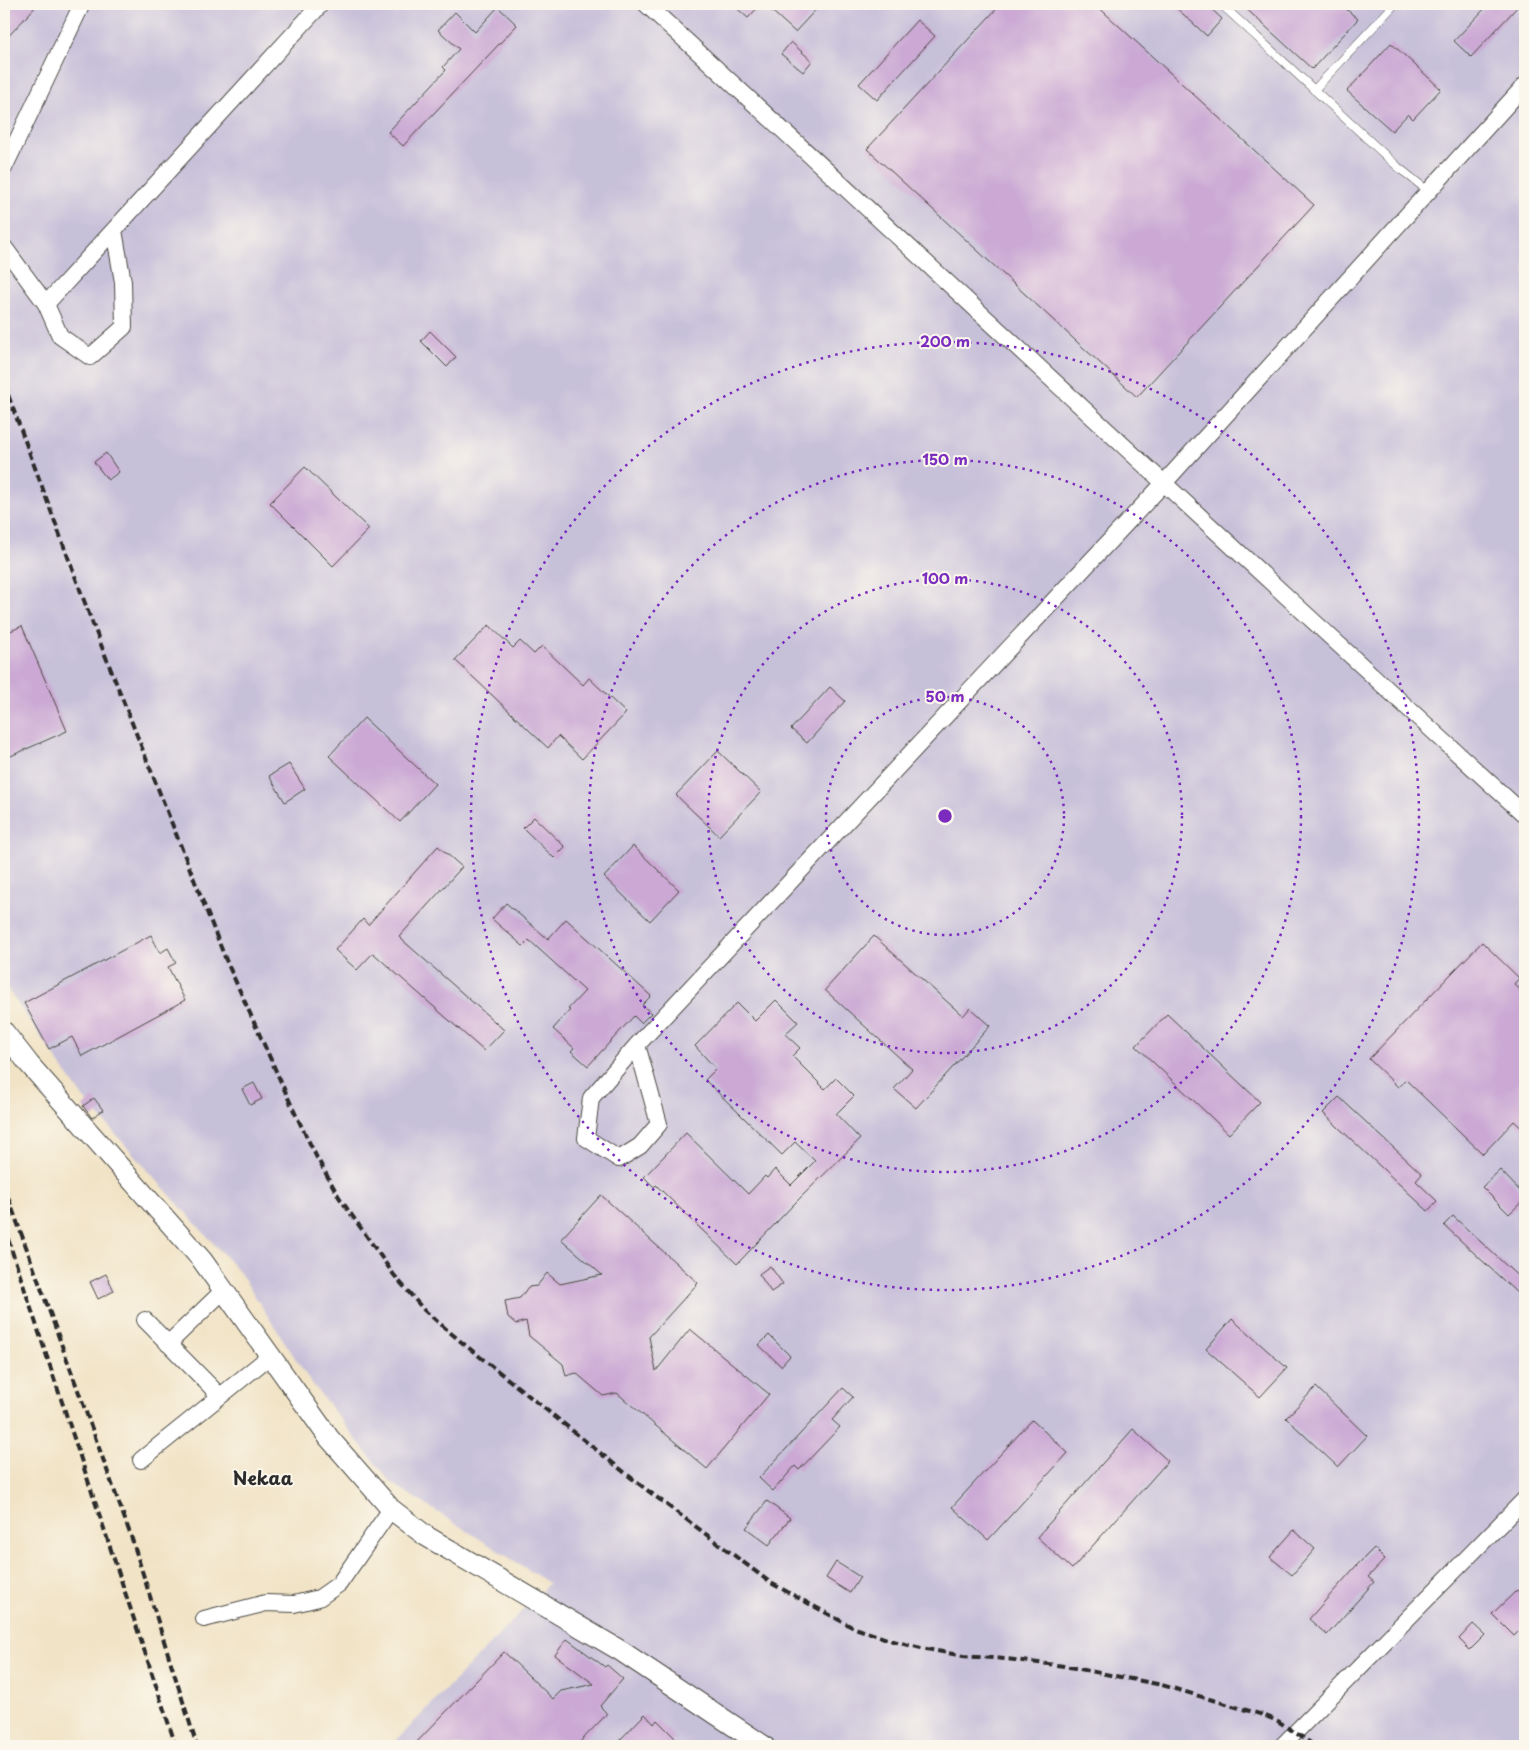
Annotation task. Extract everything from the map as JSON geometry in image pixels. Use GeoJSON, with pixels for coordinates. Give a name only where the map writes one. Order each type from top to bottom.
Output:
{"type":"FeatureCollection","features":[{"type":"Feature","properties":{"kind":"street"},"geometry":{"type":"LineString","coordinates":[[4,168],[82,4]]}},
{"type":"Feature","properties":{"kind":"street"},"geometry":{"type":"LineString","coordinates":[[46,304],[320,4]]}},
{"type":"Feature","properties":{"kind":"street"},"geometry":{"type":"LineString","coordinates":[[646,4],[934,268],[1316,625],[1525,815]]}},
{"type":"Feature","properties":{"kind":"street"},"geometry":{"type":"LineString","coordinates":[[637,1045],[659,1124],[640,1146],[618,1159],[586,1138],[591,1098],[637,1045],[1164,482],[1525,85]]}},
{"type":"Feature","properties":{"kind":"street"},"geometry":{"type":"LineString","coordinates":[[4,247],[46,304],[60,336],[90,358],[124,327],[123,282],[114,230]]}},
{"type":"Feature","properties":{"kind":"street"},"geometry":{"type":"LineString","coordinates":[[4,1032],[29,1064],[202,1260],[328,1438],[391,1509],[426,1536],[621,1651],[764,1746]]}},
{"type":"Feature","properties":{"kind":"street"},"geometry":{"type":"LineString","coordinates":[[168,1344],[223,1291]]}},
{"type":"Feature","properties":{"kind":"street"},"geometry":{"type":"LineString","coordinates":[[145,1320],[220,1396]]}},
{"type":"Feature","properties":{"kind":"street"},"geometry":{"type":"LineString","coordinates":[[141,1460],[270,1356]]}},
{"type":"Feature","properties":{"kind":"street"},"geometry":{"type":"LineString","coordinates":[[1282,1746],[1525,1499]]}},
{"type":"Feature","properties":{"kind":"street"},"geometry":{"type":"LineString","coordinates":[[204,1619],[266,1603],[294,1604],[319,1598],[339,1584],[391,1509]]}},
{"type":"Feature","properties":{"kind":"lane"},"geometry":{"type":"LineString","coordinates":[[1221,4],[1398,167],[1428,191]]}},
{"type":"Feature","properties":{"kind":"lane"},"geometry":{"type":"LineString","coordinates":[[1314,90],[1395,4]]}},
{"type":"Feature","properties":{"kind":"shaded area"},"geometry":{"type":"Polygon","coordinates":[[[4,4],[1525,4],[1525,1746],[391,1746],[549,1583],[390,1482],[310,1381],[240,1273],[84,1099],[4,984],[4,4]]]}},
{"type":"Feature","properties":{"kind":"building"},"geometry":{"type":"Polygon","coordinates":[[[4,4],[38,4],[4,41],[4,4]]]}},
{"type":"Feature","properties":{"kind":"building"},"geometry":{"type":"Polygon","coordinates":[[[732,4],[761,4],[748,18],[732,4]]]}},
{"type":"Feature","properties":{"kind":"building"},"geometry":{"type":"Polygon","coordinates":[[[764,4],[821,4],[795,32],[764,4]]]}},
{"type":"Feature","properties":{"kind":"building"},"geometry":{"type":"Polygon","coordinates":[[[1001,4],[1095,4],[1314,205],[1137,397],[867,149],[1001,4]]]}},
{"type":"Feature","properties":{"kind":"building"},"geometry":{"type":"Polygon","coordinates":[[[1172,4],[1206,4],[1222,19],[1207,36],[1172,4]]]}},
{"type":"Feature","properties":{"kind":"building"},"geometry":{"type":"Polygon","coordinates":[[[1241,4],[1340,4],[1358,19],[1312,69],[1241,4]]]}},
{"type":"Feature","properties":{"kind":"building"},"geometry":{"type":"Polygon","coordinates":[[[1489,4],[1520,4],[1471,57],[1454,41],[1489,4]]]}},
{"type":"Feature","properties":{"kind":"building"},"geometry":{"type":"Polygon","coordinates":[[[498,7],[517,25],[403,146],[388,132],[446,70],[443,67],[459,49],[438,30],[455,12],[475,32],[498,7]]]}},
{"type":"Feature","properties":{"kind":"building"},"geometry":{"type":"Polygon","coordinates":[[[917,20],[935,36],[877,100],[859,84],[917,20]]]}},
{"type":"Feature","properties":{"kind":"building"},"geometry":{"type":"Polygon","coordinates":[[[791,42],[812,61],[803,72],[781,54],[791,42]]]}},
{"type":"Feature","properties":{"kind":"building"},"geometry":{"type":"Polygon","coordinates":[[[1391,43],[1441,89],[1413,119],[1408,114],[1392,131],[1347,91],[1391,43]]]}},
{"type":"Feature","properties":{"kind":"building"},"geometry":{"type":"Polygon","coordinates":[[[430,331],[456,357],[447,367],[421,341],[430,331]]]}},
{"type":"Feature","properties":{"kind":"building"},"geometry":{"type":"Polygon","coordinates":[[[106,453],[119,472],[108,480],[94,462],[106,453]]]}},
{"type":"Feature","properties":{"kind":"building"},"geometry":{"type":"Polygon","coordinates":[[[305,467],[369,529],[333,566],[270,503],[305,467]]]}},
{"type":"Feature","properties":{"kind":"building"},"geometry":{"type":"Polygon","coordinates":[[[489,625],[513,648],[520,641],[534,654],[542,646],[583,685],[589,678],[626,713],[582,759],[558,736],[548,748],[455,660],[489,625]]]}},
{"type":"Feature","properties":{"kind":"building"},"geometry":{"type":"Polygon","coordinates":[[[22,626],[67,731],[4,759],[4,634],[22,626]]]}},
{"type":"Feature","properties":{"kind":"building"},"geometry":{"type":"Polygon","coordinates":[[[830,687],[845,701],[807,743],[791,729],[830,687]]]}},
{"type":"Feature","properties":{"kind":"building"},"geometry":{"type":"Polygon","coordinates":[[[364,718],[435,784],[400,822],[329,756],[364,718]]]}},
{"type":"Feature","properties":{"kind":"building"},"geometry":{"type":"Polygon","coordinates":[[[718,751],[761,792],[719,836],[676,795],[718,751]]]}},
{"type":"Feature","properties":{"kind":"building"},"geometry":{"type":"Polygon","coordinates":[[[289,764],[305,789],[285,802],[269,776],[289,764]]]}},
{"type":"Feature","properties":{"kind":"building"},"geometry":{"type":"Polygon","coordinates":[[[534,817],[565,847],[554,858],[523,828],[534,817]]]}},
{"type":"Feature","properties":{"kind":"building"},"geometry":{"type":"Polygon","coordinates":[[[438,846],[462,867],[399,937],[504,1030],[484,1051],[373,953],[357,970],[335,950],[363,919],[368,925],[438,846]]]}},
{"type":"Feature","properties":{"kind":"building"},"geometry":{"type":"Polygon","coordinates":[[[633,846],[679,890],[650,921],[604,877],[633,846]]]}},
{"type":"Feature","properties":{"kind":"building"},"geometry":{"type":"Polygon","coordinates":[[[506,903],[548,939],[566,919],[651,996],[642,1005],[651,1013],[641,1023],[634,1016],[588,1066],[571,1051],[574,1048],[553,1029],[585,991],[529,940],[523,946],[492,919],[506,903]]]}},
{"type":"Feature","properties":{"kind":"building"},"geometry":{"type":"Polygon","coordinates":[[[151,935],[160,953],[168,948],[176,963],[168,967],[185,1000],[82,1056],[72,1037],[49,1049],[24,1003],[151,935]]]}},
{"type":"Feature","properties":{"kind":"building"},"geometry":{"type":"Polygon","coordinates":[[[874,936],[963,1016],[970,1008],[990,1026],[916,1108],[894,1089],[912,1069],[825,990],[874,936]]]}},
{"type":"Feature","properties":{"kind":"building"},"geometry":{"type":"Polygon","coordinates":[[[1482,942],[1519,978],[1514,984],[1525,994],[1525,1131],[1514,1121],[1483,1154],[1406,1080],[1398,1087],[1369,1059],[1482,942]]]}},
{"type":"Feature","properties":{"kind":"building"},"geometry":{"type":"Polygon","coordinates":[[[776,1000],[798,1022],[785,1034],[800,1048],[792,1056],[825,1089],[836,1078],[854,1096],[836,1114],[860,1139],[737,1264],[656,1185],[654,1187],[644,1177],[686,1133],[748,1194],[765,1176],[767,1178],[775,1169],[791,1185],[815,1161],[795,1142],[782,1155],[705,1080],[716,1069],[695,1046],[737,1003],[755,1021],[776,1000]]]}},
{"type":"Feature","properties":{"kind":"building"},"geometry":{"type":"Polygon","coordinates":[[[1167,1014],[1260,1102],[1229,1134],[1136,1046],[1167,1014]]]}},
{"type":"Feature","properties":{"kind":"building"},"geometry":{"type":"Polygon","coordinates":[[[254,1083],[262,1099],[250,1105],[242,1089],[254,1083]]]}},
{"type":"Feature","properties":{"kind":"building"},"geometry":{"type":"Polygon","coordinates":[[[1339,1097],[1422,1174],[1416,1181],[1437,1201],[1428,1211],[1323,1113],[1339,1097]]]}},
{"type":"Feature","properties":{"kind":"building"},"geometry":{"type":"Polygon","coordinates":[[[94,1098],[103,1110],[92,1118],[83,1106],[94,1098]]]}},
{"type":"Feature","properties":{"kind":"building"},"geometry":{"type":"Polygon","coordinates":[[[1500,1170],[1525,1196],[1525,1199],[1509,1214],[1482,1187],[1500,1170]]]}},
{"type":"Feature","properties":{"kind":"building"},"geometry":{"type":"Polygon","coordinates":[[[601,1195],[698,1283],[649,1337],[656,1371],[690,1329],[769,1394],[707,1469],[617,1393],[603,1396],[576,1373],[566,1376],[563,1364],[529,1336],[526,1321],[516,1324],[508,1317],[505,1301],[520,1298],[528,1287],[537,1286],[547,1273],[560,1284],[602,1275],[561,1239],[601,1195]]]}},
{"type":"Feature","properties":{"kind":"building"},"geometry":{"type":"Polygon","coordinates":[[[1453,1216],[1525,1283],[1517,1293],[1444,1225],[1453,1216]]]}},
{"type":"Feature","properties":{"kind":"building"},"geometry":{"type":"Polygon","coordinates":[[[770,1266],[783,1284],[771,1292],[759,1274],[770,1266]]]}},
{"type":"Feature","properties":{"kind":"building"},"geometry":{"type":"Polygon","coordinates":[[[106,1274],[114,1291],[98,1299],[90,1282],[106,1274]]]}},
{"type":"Feature","properties":{"kind":"building"},"geometry":{"type":"Polygon","coordinates":[[[1232,1319],[1287,1368],[1260,1397],[1206,1349],[1232,1319]]]}},
{"type":"Feature","properties":{"kind":"building"},"geometry":{"type":"Polygon","coordinates":[[[769,1335],[790,1356],[781,1366],[759,1345],[769,1335]]]}},
{"type":"Feature","properties":{"kind":"building"},"geometry":{"type":"Polygon","coordinates":[[[1316,1387],[1367,1436],[1338,1467],[1286,1418],[1316,1387]]]}},
{"type":"Feature","properties":{"kind":"building"},"geometry":{"type":"Polygon","coordinates":[[[843,1388],[853,1397],[832,1420],[840,1427],[799,1470],[795,1466],[773,1491],[759,1478],[843,1388]]]}},
{"type":"Feature","properties":{"kind":"building"},"geometry":{"type":"Polygon","coordinates":[[[1032,1420],[1068,1453],[988,1540],[952,1507],[1032,1420]]]}},
{"type":"Feature","properties":{"kind":"building"},"geometry":{"type":"Polygon","coordinates":[[[1133,1429],[1168,1461],[1072,1569],[1037,1537],[1133,1429]]]}},
{"type":"Feature","properties":{"kind":"building"},"geometry":{"type":"Polygon","coordinates":[[[767,1501],[790,1518],[769,1545],[746,1528],[767,1501]]]}},
{"type":"Feature","properties":{"kind":"building"},"geometry":{"type":"Polygon","coordinates":[[[1294,1530],[1315,1549],[1292,1575],[1270,1557],[1294,1530]]]}},
{"type":"Feature","properties":{"kind":"building"},"geometry":{"type":"Polygon","coordinates":[[[1374,1548],[1385,1559],[1368,1577],[1374,1582],[1327,1635],[1309,1619],[1374,1548]]]}},
{"type":"Feature","properties":{"kind":"building"},"geometry":{"type":"Polygon","coordinates":[[[836,1562],[860,1577],[850,1593],[826,1578],[836,1562]]]}},
{"type":"Feature","properties":{"kind":"building"},"geometry":{"type":"Polygon","coordinates":[[[1517,1590],[1525,1598],[1525,1625],[1514,1636],[1492,1614],[1517,1590]]]}},
{"type":"Feature","properties":{"kind":"building"},"geometry":{"type":"Polygon","coordinates":[[[1473,1624],[1485,1635],[1470,1650],[1459,1639],[1473,1624]]]}},
{"type":"Feature","properties":{"kind":"building"},"geometry":{"type":"Polygon","coordinates":[[[567,1639],[605,1667],[607,1665],[623,1679],[600,1706],[607,1714],[576,1746],[413,1746],[504,1652],[553,1699],[561,1691],[594,1684],[555,1655],[567,1639]]]}},
{"type":"Feature","properties":{"kind":"building"},"geometry":{"type":"Polygon","coordinates":[[[645,1714],[654,1724],[657,1720],[675,1738],[667,1746],[614,1746],[645,1714]]]}},
{"type":"Feature","properties":{"kind":"railway"},"geometry":{"type":"LineString","coordinates":[[4,384],[92,622],[226,960],[294,1111],[339,1197],[394,1275],[424,1310],[639,1484],[771,1583],[852,1627],[893,1641],[963,1656],[1064,1666],[1162,1685],[1263,1715],[1278,1721],[1315,1746]]}},
{"type":"Feature","properties":{"kind":"railway"},"geometry":{"type":"LineString","coordinates":[[4,1186],[132,1539],[197,1746]]}},
{"type":"Feature","properties":{"kind":"railway"},"geometry":{"type":"LineString","coordinates":[[4,1227],[176,1746]]}},
{"type":"Feature","properties":{"kind":"district","name":"Nekaa"},"geometry":{"type":"Point","coordinates":[263,1477]}}]}
